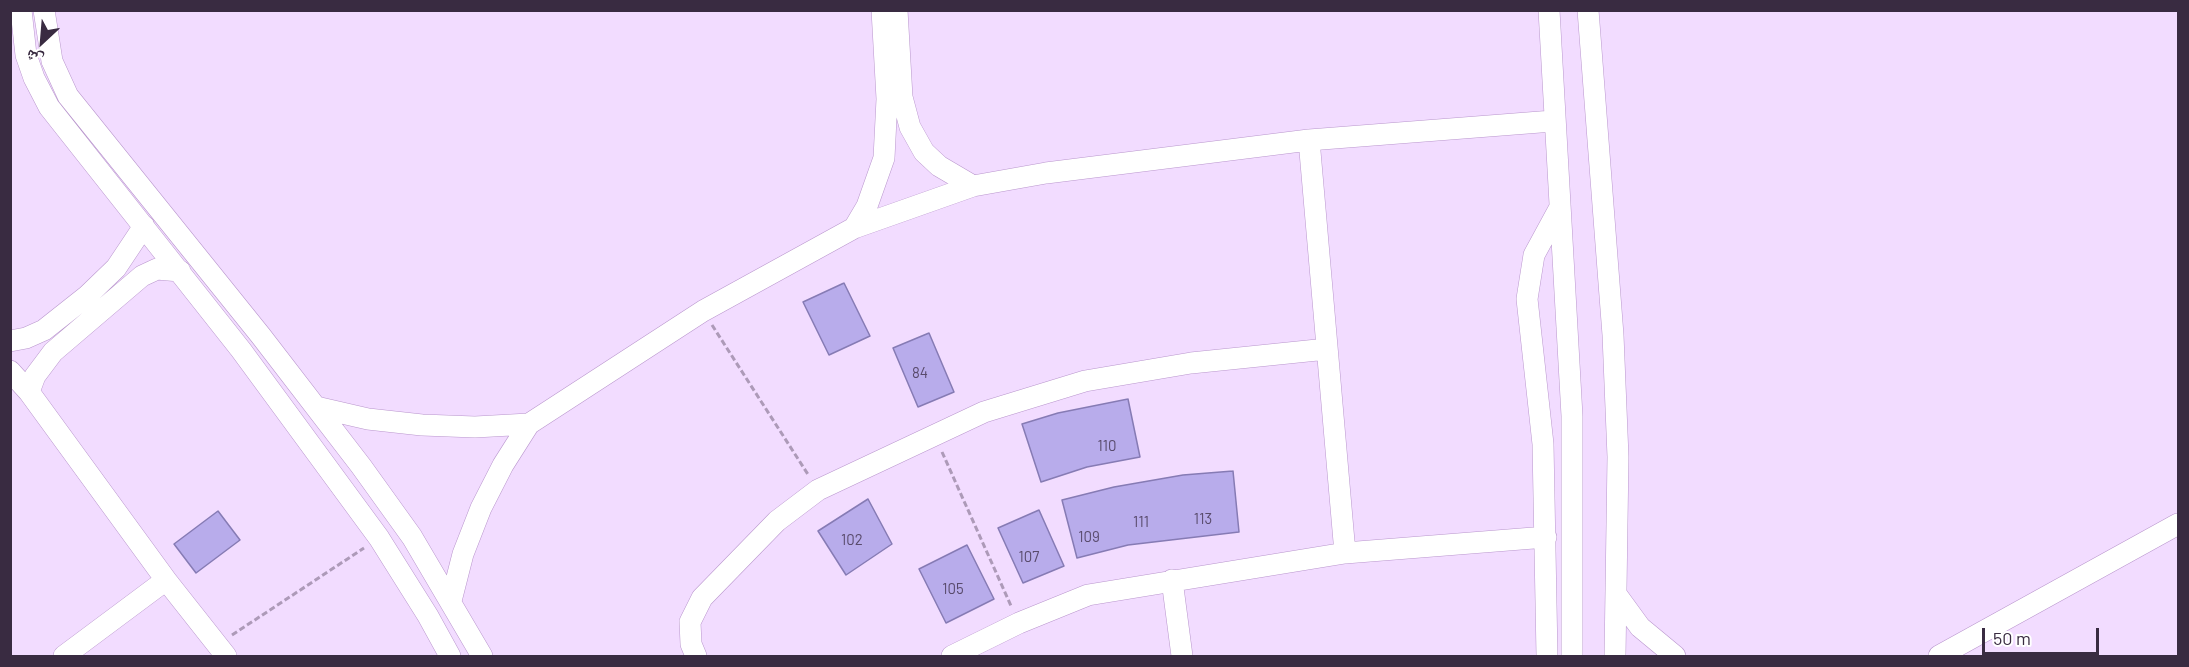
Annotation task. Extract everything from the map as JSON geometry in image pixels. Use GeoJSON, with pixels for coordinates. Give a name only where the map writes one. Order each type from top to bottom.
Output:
{"type":"FeatureCollection","features":[{"type":"Feature","properties":{"kind":"street"},"geometry":{"type":"LineString","coordinates":[[21,10],[26,55],[34,78],[49,107],[241,350],[380,538],[429,616],[450,657]]}},
{"type":"Feature","properties":{"kind":"street"},"geometry":{"type":"LineString","coordinates":[[44,10],[48,48],[59,79],[79,112],[316,407],[412,537],[482,657]]}},
{"type":"Feature","properties":{"kind":"street"},"geometry":{"type":"LineString","coordinates":[[882,10],[894,98],[924,152],[939,166],[973,186]]}},
{"type":"Feature","properties":{"kind":"street"},"geometry":{"type":"LineString","coordinates":[[854,228],[874,190],[884,158],[894,98],[897,10]]}},
{"type":"Feature","properties":{"kind":"street"},"geometry":{"type":"LineString","coordinates":[[1549,10],[1553,121],[1560,209],[1573,462],[1572,657]]}},
{"type":"Feature","properties":{"kind":"street"},"geometry":{"type":"LineString","coordinates":[[1588,10],[1613,335],[1618,457],[1615,657]]}},
{"type":"Feature","properties":{"kind":"street"},"geometry":{"type":"LineString","coordinates":[[26,55],[48,48]]}},
{"type":"Feature","properties":{"kind":"street"},"geometry":{"type":"LineString","coordinates":[[451,601],[464,554],[481,508],[503,465],[529,424],[703,311],[854,228],[973,186],[1046,173],[1309,140],[1553,121]]}},
{"type":"Feature","properties":{"kind":"street"},"geometry":{"type":"LineString","coordinates":[[1309,140],[1345,553]]}},
{"type":"Feature","properties":{"kind":"street"},"geometry":{"type":"LineString","coordinates":[[1547,657],[1543,434],[1527,299],[1534,255],[1560,209]]}},
{"type":"Feature","properties":{"kind":"street"},"geometry":{"type":"LineString","coordinates":[[10,341],[26,338],[44,330],[87,296],[121,261],[144,226]]}},
{"type":"Feature","properties":{"kind":"street"},"geometry":{"type":"LineString","coordinates":[[29,392],[35,376],[53,352],[142,276],[157,269],[180,271]]}},
{"type":"Feature","properties":{"kind":"street"},"geometry":{"type":"LineString","coordinates":[[241,350],[261,336]]}},
{"type":"Feature","properties":{"kind":"street"},"geometry":{"type":"LineString","coordinates":[[696,657],[691,644],[690,622],[702,598],[777,521],[818,490],[984,412],[1085,381],[1191,363],[1328,350]]}},
{"type":"Feature","properties":{"kind":"street"},"geometry":{"type":"LineString","coordinates":[[10,371],[29,392],[166,580],[222,650]]}},
{"type":"Feature","properties":{"kind":"street"},"geometry":{"type":"LineString","coordinates":[[316,407],[368,419],[422,425],[476,427],[529,424]]}},
{"type":"Feature","properties":{"kind":"street"},"geometry":{"type":"LineString","coordinates":[[1939,657],[2178,525]]}},
{"type":"Feature","properties":{"kind":"street"},"geometry":{"type":"LineString","coordinates":[[952,657],[1019,623],[1088,595],[1172,579],[1345,553],[1546,537]]}},
{"type":"Feature","properties":{"kind":"street"},"geometry":{"type":"LineString","coordinates":[[1172,579],[1182,657]]}},
{"type":"Feature","properties":{"kind":"street"},"geometry":{"type":"LineString","coordinates":[[64,657],[166,580]]}},
{"type":"Feature","properties":{"kind":"street"},"geometry":{"type":"LineString","coordinates":[[1616,594],[1640,627],[1676,657]]}},
{"type":"Feature","properties":{"kind":"path"},"geometry":{"type":"LineString","coordinates":[[703,311],[818,490]]}},
{"type":"Feature","properties":{"kind":"path"},"geometry":{"type":"LineString","coordinates":[[934,435],[1019,623]]}},
{"type":"Feature","properties":{"kind":"path"},"geometry":{"type":"LineString","coordinates":[[222,650],[380,538]]}},
{"type":"Feature","properties":{"kind":"building"},"geometry":{"type":"Polygon","coordinates":[[[844,283],[870,336],[829,355],[803,302],[844,283]]]}},
{"type":"Feature","properties":{"kind":"building"},"geometry":{"type":"Polygon","coordinates":[[[929,333],[954,392],[918,407],[893,348],[929,333]]]}},
{"type":"Feature","properties":{"kind":"building"},"geometry":{"type":"Polygon","coordinates":[[[1128,399],[1140,457],[1087,467],[1041,482],[1022,424],[1058,413],[1128,399]]]}},
{"type":"Feature","properties":{"kind":"building"},"geometry":{"type":"Polygon","coordinates":[[[1233,471],[1239,532],[1128,545],[1077,558],[1062,500],[1114,487],[1183,475],[1233,471]]]}},
{"type":"Feature","properties":{"kind":"building"},"geometry":{"type":"Polygon","coordinates":[[[868,499],[892,544],[846,575],[818,531],[868,499]]]}},
{"type":"Feature","properties":{"kind":"building"},"geometry":{"type":"Polygon","coordinates":[[[1039,510],[1064,566],[1023,583],[998,528],[1039,510]]]}},
{"type":"Feature","properties":{"kind":"building"},"geometry":{"type":"Polygon","coordinates":[[[218,511],[240,540],[196,573],[174,544],[218,511]]]}},
{"type":"Feature","properties":{"kind":"building"},"geometry":{"type":"Polygon","coordinates":[[[967,545],[994,599],[946,623],[919,569],[967,545]]]}}]}
